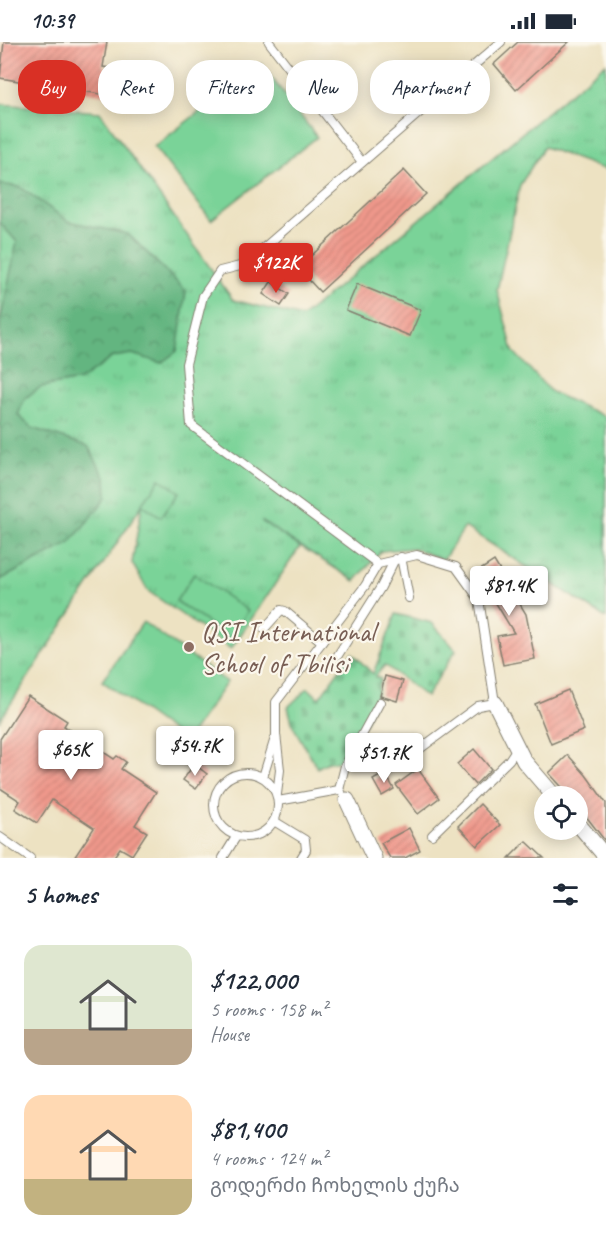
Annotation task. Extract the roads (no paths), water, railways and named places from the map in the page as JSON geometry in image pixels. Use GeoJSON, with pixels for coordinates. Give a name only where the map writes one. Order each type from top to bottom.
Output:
{"type":"FeatureCollection","features":[{"type":"Feature","properties":{"kind":"street"},"geometry":{"type":"LineString","coordinates":[[495,703],[524,761],[545,786]]}},
{"type":"Feature","properties":{"kind":"street"},"geometry":{"type":"LineString","coordinates":[[343,795],[374,858]]}},
{"type":"Feature","properties":{"kind":"street"},"geometry":{"type":"LineString","coordinates":[[588,836],[606,857]]}},
{"type":"Feature","properties":{"kind":"lane"},"geometry":{"type":"LineString","coordinates":[[269,42],[363,162]]}},
{"type":"Feature","properties":{"kind":"lane"},"geometry":{"type":"LineString","coordinates":[[378,564],[191,425],[186,364],[203,296],[220,271],[244,264],[501,42]]}},
{"type":"Feature","properties":{"kind":"lane"},"geometry":{"type":"LineString","coordinates":[[278,797],[263,777],[244,773],[234,775],[225,780],[214,797],[215,816],[227,832],[236,837],[249,838],[262,834],[272,826],[278,814],[280,770],[276,734],[276,702],[365,586],[378,564],[417,555],[456,567],[479,600],[495,703],[478,706],[394,768]]}},
{"type":"Feature","properties":{"kind":"lane"},"geometry":{"type":"LineString","coordinates":[[398,558],[409,598]]}},
{"type":"Feature","properties":{"kind":"lane"},"geometry":{"type":"LineString","coordinates":[[338,655],[398,558]]}},
{"type":"Feature","properties":{"kind":"lane"},"geometry":{"type":"LineString","coordinates":[[264,629],[280,610],[285,611],[322,642]]}},
{"type":"Feature","properties":{"kind":"lane"},"geometry":{"type":"LineString","coordinates":[[278,797],[343,795],[345,766],[380,702]]}},
{"type":"Feature","properties":{"kind":"lane"},"geometry":{"type":"LineString","coordinates":[[263,777],[276,734]]}},
{"type":"Feature","properties":{"kind":"lane"},"geometry":{"type":"LineString","coordinates":[[432,835],[508,760],[517,747]]}},
{"type":"Feature","properties":{"kind":"lane"},"geometry":{"type":"LineString","coordinates":[[274,820],[305,840],[306,850],[301,858]]}},
{"type":"Feature","properties":{"kind":"lane"},"geometry":{"type":"LineString","coordinates":[[0,837],[30,858]]}},
{"type":"Feature","properties":{"kind":"lane"},"geometry":{"type":"LineString","coordinates":[[223,858],[236,837]]}},
{"type":"Feature","properties":{"kind":"place","name":"QSI International School of Tbilisi"},"geometry":{"type":"Point","coordinates":[189,647]}}]}
